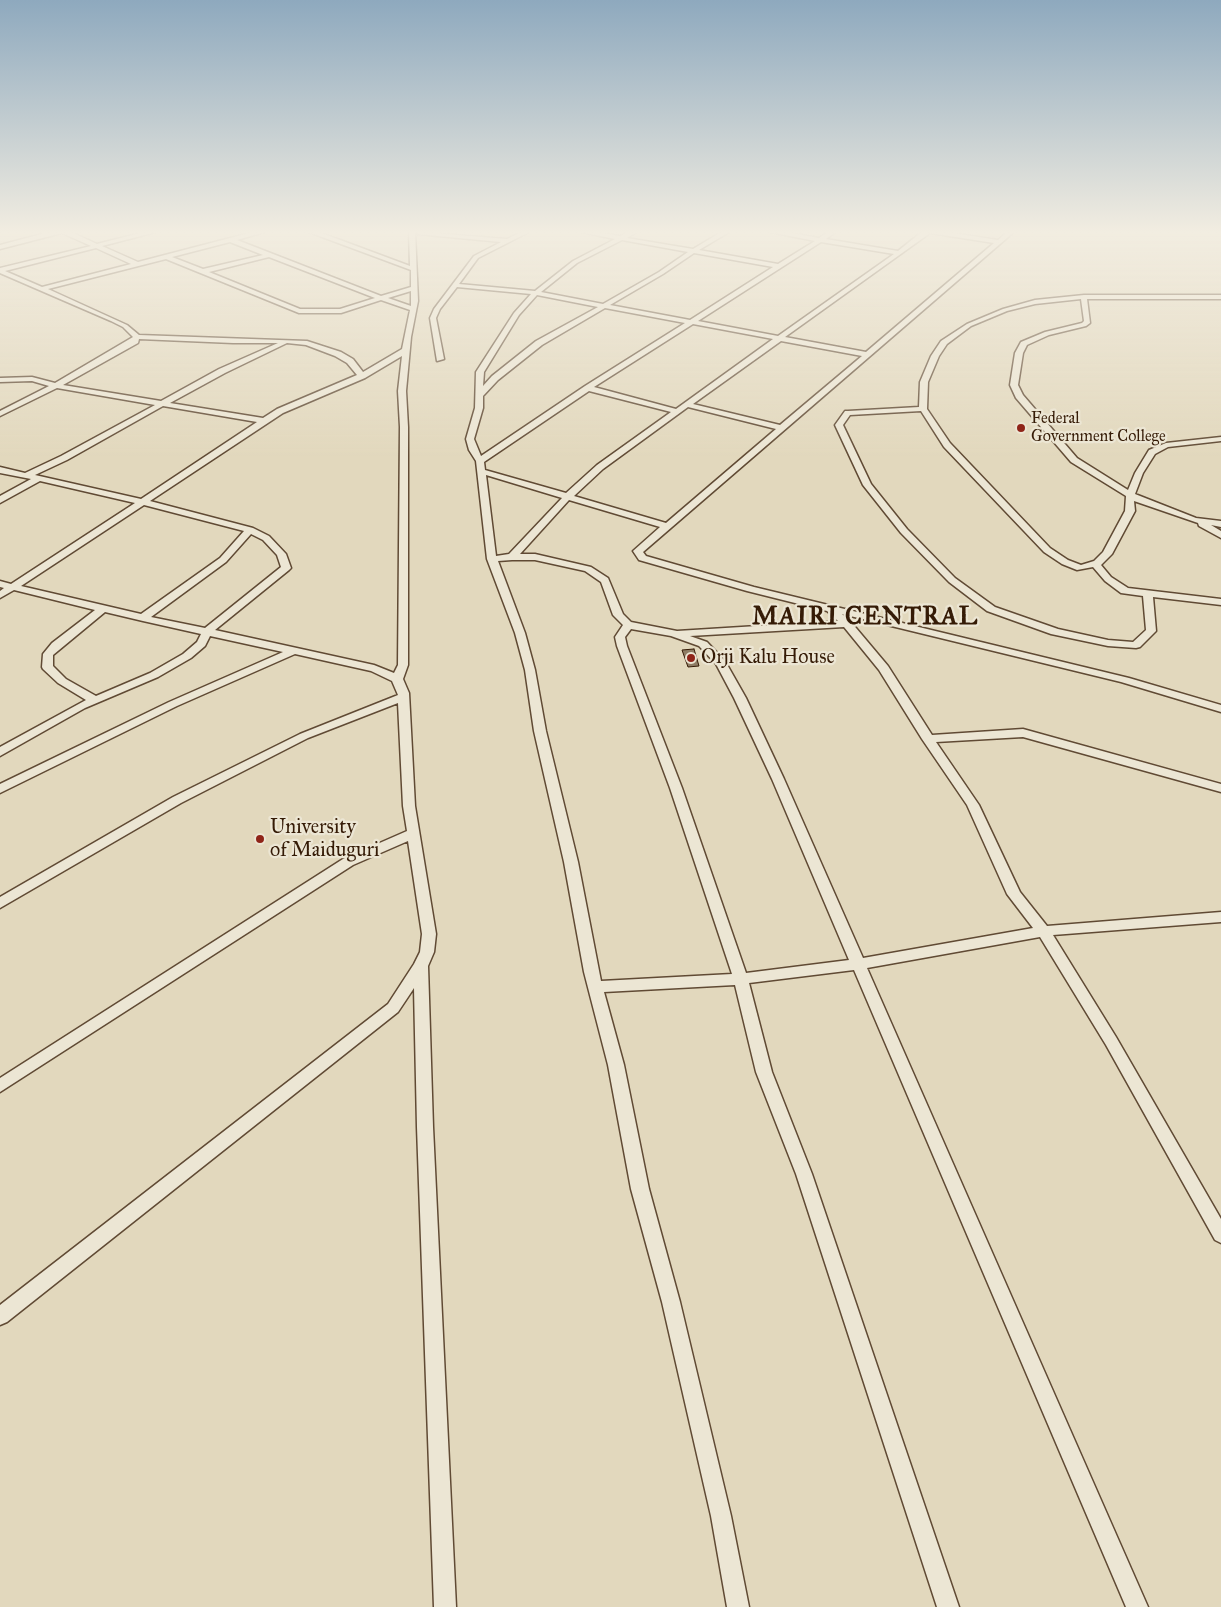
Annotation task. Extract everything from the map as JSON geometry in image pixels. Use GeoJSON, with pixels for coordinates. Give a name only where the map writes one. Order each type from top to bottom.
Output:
{"type":"FeatureCollection","features":[{"type":"Feature","properties":{"kind":"street"},"geometry":{"type":"LineString","coordinates":[[80,306],[125,326],[137,337],[289,341],[316,345],[350,361],[362,376]]}},
{"type":"Feature","properties":{"kind":"street"},"geometry":{"type":"LineString","coordinates":[[287,306],[299,311],[341,310],[354,306]]}},
{"type":"Feature","properties":{"kind":"street"},"geometry":{"type":"LineString","coordinates":[[405,306],[414,309]]}},
{"type":"Feature","properties":{"kind":"street"},"geometry":{"type":"LineString","coordinates":[[397,679],[403,665],[404,427],[402,391],[408,329],[414,306]]}},
{"type":"Feature","properties":{"kind":"street"},"geometry":{"type":"LineString","coordinates":[[438,306],[433,318],[440,359]]}},
{"type":"Feature","properties":{"kind":"street"},"geometry":{"type":"LineString","coordinates":[[524,306],[516,314],[480,372],[478,408],[470,439],[480,466],[492,560],[520,633],[530,670],[540,731],[571,862],[596,988],[616,1065],[640,1189],[672,1302],[721,1516],[738,1607]]}},
{"type":"Feature","properties":{"kind":"street"},"geometry":{"type":"LineString","coordinates":[[479,396],[494,378],[539,343],[605,306],[868,355]]}},
{"type":"Feature","properties":{"kind":"street"},"geometry":{"type":"LineString","coordinates":[[480,466],[588,388],[717,306]]}},
{"type":"Feature","properties":{"kind":"street"},"geometry":{"type":"LineString","coordinates":[[512,556],[567,497],[600,467],[825,306]]}},
{"type":"Feature","properties":{"kind":"street"},"geometry":{"type":"LineString","coordinates":[[925,306],[638,551],[642,558],[830,609],[951,636],[1116,678],[1221,709]]}},
{"type":"Feature","properties":{"kind":"street"},"geometry":{"type":"LineString","coordinates":[[1020,306],[1005,310],[969,326],[944,343],[935,356],[924,382],[923,408],[947,444],[1046,550],[1070,565],[1080,568],[1095,564],[1108,554],[1124,525],[1130,511],[1130,495],[1139,473],[1152,452],[1166,445],[1221,439]]}},
{"type":"Feature","properties":{"kind":"street"},"geometry":{"type":"LineString","coordinates":[[1085,306],[1088,322],[1084,325],[1047,333],[1024,344],[1019,354],[1014,385],[1019,396],[1074,460],[1130,495],[1194,520],[1221,536]]}},
{"type":"Feature","properties":{"kind":"street"},"geometry":{"type":"LineString","coordinates":[[0,414],[56,386],[135,341],[137,337]]}},
{"type":"Feature","properties":{"kind":"street"},"geometry":{"type":"LineString","coordinates":[[26,476],[64,458],[222,371],[289,341]]}},
{"type":"Feature","properties":{"kind":"street"},"geometry":{"type":"LineString","coordinates":[[0,595],[144,502],[264,421],[289,406],[362,376],[406,350]]}},
{"type":"Feature","properties":{"kind":"street"},"geometry":{"type":"LineString","coordinates":[[0,380],[32,379],[56,386],[264,421]]}},
{"type":"Feature","properties":{"kind":"street"},"geometry":{"type":"LineString","coordinates":[[588,388],[678,412]]}},
{"type":"Feature","properties":{"kind":"street"},"geometry":{"type":"LineString","coordinates":[[688,405],[783,428]]}},
{"type":"Feature","properties":{"kind":"street"},"geometry":{"type":"LineString","coordinates":[[923,408],[848,413],[839,425],[867,485],[904,530],[952,580],[991,608],[1055,632],[1136,646],[1151,631],[1148,595]]}},
{"type":"Feature","properties":{"kind":"street"},"geometry":{"type":"LineString","coordinates":[[480,466],[567,497],[622,511],[667,526]]}},
{"type":"Feature","properties":{"kind":"street"},"geometry":{"type":"LineString","coordinates":[[0,470],[144,502],[250,530],[266,538],[281,554],[286,568],[206,632],[201,644],[187,656],[154,675],[95,700],[0,752]]}},
{"type":"Feature","properties":{"kind":"street"},"geometry":{"type":"LineString","coordinates":[[0,500],[38,479]]}},
{"type":"Feature","properties":{"kind":"street"},"geometry":{"type":"LineString","coordinates":[[1194,520],[1221,524]]}},
{"type":"Feature","properties":{"kind":"street"},"geometry":{"type":"LineString","coordinates":[[143,618],[223,560],[250,530]]}},
{"type":"Feature","properties":{"kind":"street"},"geometry":{"type":"LineString","coordinates":[[492,560],[512,556],[535,557],[588,568],[605,580],[618,615],[628,625],[673,633],[703,644],[721,663],[740,698],[778,779],[1138,1607]]}},
{"type":"Feature","properties":{"kind":"street"},"geometry":{"type":"LineString","coordinates":[[1095,564],[1112,582],[1125,591],[1221,602]]}},
{"type":"Feature","properties":{"kind":"street"},"geometry":{"type":"LineString","coordinates":[[0,584],[102,609],[374,668],[397,679],[401,685],[403,697],[409,806],[429,934],[427,952],[421,966],[393,1008],[0,1316]]}},
{"type":"Feature","properties":{"kind":"street"},"geometry":{"type":"LineString","coordinates":[[95,700],[62,681],[47,666],[48,654],[56,645],[102,609]]}},
{"type":"Feature","properties":{"kind":"street"},"geometry":{"type":"LineString","coordinates":[[830,609],[847,624],[884,668],[972,805],[1014,894],[1044,932],[1111,1041],[1221,1235]]}},
{"type":"Feature","properties":{"kind":"street"},"geometry":{"type":"LineString","coordinates":[[673,633],[847,624]]}},
{"type":"Feature","properties":{"kind":"street"},"geometry":{"type":"LineString","coordinates":[[628,625],[620,637],[622,646],[676,788],[741,979],[764,1072],[804,1174],[948,1607]]}},
{"type":"Feature","properties":{"kind":"street"},"geometry":{"type":"LineString","coordinates":[[0,789],[173,704],[296,650]]}},
{"type":"Feature","properties":{"kind":"street"},"geometry":{"type":"LineString","coordinates":[[0,903],[177,800],[304,736],[403,697]]}},
{"type":"Feature","properties":{"kind":"street"},"geometry":{"type":"LineString","coordinates":[[928,739],[1023,733],[1221,788]]}},
{"type":"Feature","properties":{"kind":"street"},"geometry":{"type":"LineString","coordinates":[[0,1086],[348,862],[414,833]]}},
{"type":"Feature","properties":{"kind":"street"},"geometry":{"type":"LineString","coordinates":[[596,988],[741,979],[859,964],[1058,929],[1221,918]]}},
{"type":"Feature","properties":{"kind":"street"},"geometry":{"type":"LineString","coordinates":[[421,966],[425,1127],[445,1607]]}},
{"type":"Feature","properties":{"kind":"building","name":"Orji Kalu House"},"geometry":{"type":"Polygon","coordinates":[[[694,649],[699,666],[688,667],[682,650],[694,649]]]}},
{"type":"Feature","properties":{"kind":"place","name":"Federal Government College"},"geometry":{"type":"Point","coordinates":[1021,428]}},
{"type":"Feature","properties":{"kind":"place","name":"Orji Kalu House"},"geometry":{"type":"Point","coordinates":[691,658]}},
{"type":"Feature","properties":{"kind":"place","name":"University of Maiduguri"},"geometry":{"type":"Point","coordinates":[260,839]}},
{"type":"Feature","properties":{"kind":"district","name":"MAIRI CENTRAL"},"geometry":{"type":"Point","coordinates":[865,618]}}]}
